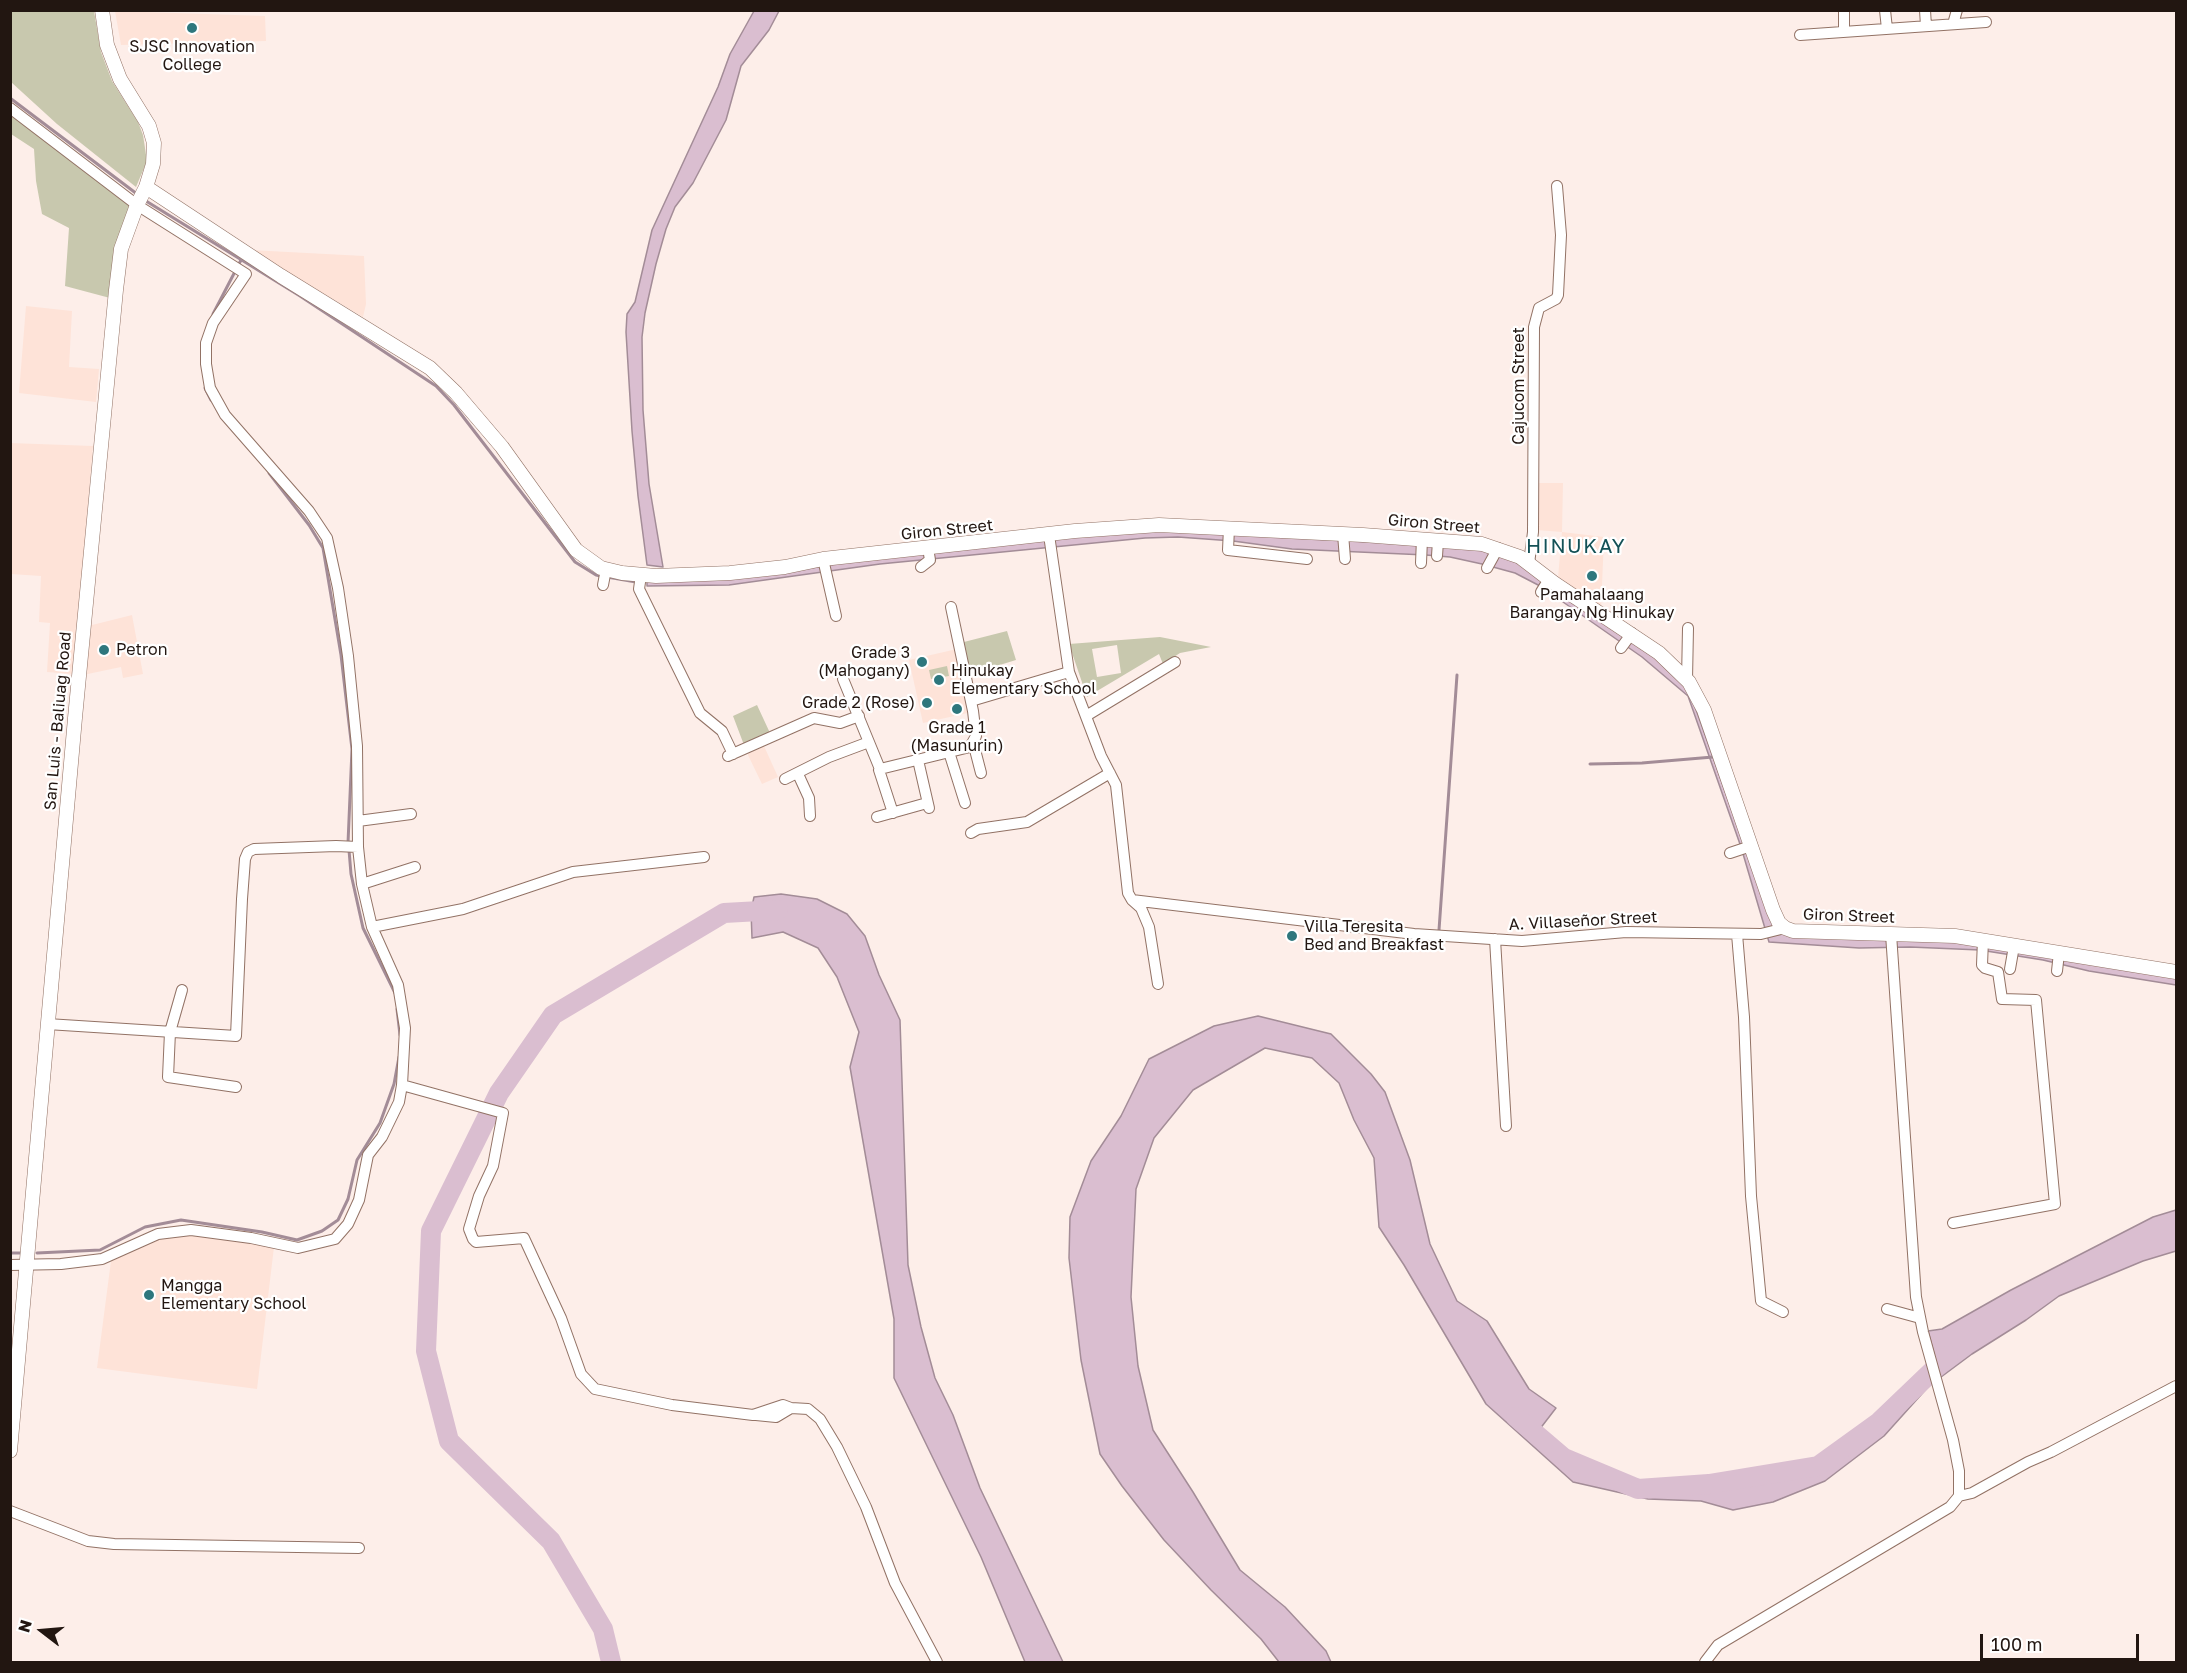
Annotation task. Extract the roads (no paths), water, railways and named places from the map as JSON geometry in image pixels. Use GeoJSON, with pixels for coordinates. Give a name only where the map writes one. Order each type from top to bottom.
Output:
{"type":"FeatureCollection","features":[{"type":"Feature","properties":{"kind":"street","name":"San Luis - Baliuag Road"},"geometry":{"type":"LineString","coordinates":[[10,1451],[47,1024],[116,290],[121,249],[153,164],[154,143],[149,126],[120,79],[107,45],[102,10]]}},
{"type":"Feature","properties":{"kind":"street"},"geometry":{"type":"LineString","coordinates":[[1844,10],[1844,32]]}},
{"type":"Feature","properties":{"kind":"street"},"geometry":{"type":"LineString","coordinates":[[1886,10],[1887,29]]}},
{"type":"Feature","properties":{"kind":"street"},"geometry":{"type":"LineString","coordinates":[[1925,10],[1926,26]]}},
{"type":"Feature","properties":{"kind":"street"},"geometry":{"type":"LineString","coordinates":[[1953,24],[1957,10]]}},
{"type":"Feature","properties":{"kind":"street"},"geometry":{"type":"LineString","coordinates":[[1800,35],[1986,22]]}},
{"type":"Feature","properties":{"kind":"street"},"geometry":{"type":"LineString","coordinates":[[10,108],[137,205],[246,274],[213,323],[206,343],[206,364],[210,388],[225,415],[309,511],[327,538],[338,588],[348,656],[357,746],[358,821],[354,847],[372,927],[398,985],[405,1028],[399,1102],[382,1137],[368,1155],[359,1200],[348,1224],[335,1239],[298,1248],[251,1238],[191,1230],[158,1234],[102,1259],[61,1264],[10,1265]]}},
{"type":"Feature","properties":{"kind":"street","name":"Cajucom Street"},"geometry":{"type":"LineString","coordinates":[[1529,564],[1533,532],[1534,321],[1539,308],[1556,299],[1558,295],[1561,236],[1557,186]]}},
{"type":"Feature","properties":{"kind":"street"},"geometry":{"type":"LineString","coordinates":[[146,187],[271,270],[430,368],[456,393],[502,447],[576,550],[601,568],[606,569],[603,585]]}},
{"type":"Feature","properties":{"kind":"street","name":"Giron Street"},"geometry":{"type":"LineString","coordinates":[[606,569],[656,576],[823,567],[1050,541],[1149,526],[1229,534],[1344,536],[1421,550],[1474,543],[1520,557],[1529,564],[1546,585],[1659,653],[1687,680],[1711,727],[1746,848],[1779,923],[1779,929],[1891,940],[1955,936],[1983,945],[2176,972]]}},
{"type":"Feature","properties":{"kind":"street"},"geometry":{"type":"LineString","coordinates":[[1229,534],[1228,550],[1307,559]]}},
{"type":"Feature","properties":{"kind":"street"},"geometry":{"type":"LineString","coordinates":[[1344,536],[1345,555]]}},
{"type":"Feature","properties":{"kind":"street"},"geometry":{"type":"LineString","coordinates":[[1050,541],[1069,672],[1116,785],[1128,893],[1131,900],[1141,908],[1149,927],[1158,984]]}},
{"type":"Feature","properties":{"kind":"street"},"geometry":{"type":"LineString","coordinates":[[1487,568],[1497,550]]}},
{"type":"Feature","properties":{"kind":"street"},"geometry":{"type":"LineString","coordinates":[[921,567],[929,554]]}},
{"type":"Feature","properties":{"kind":"street"},"geometry":{"type":"LineString","coordinates":[[823,567],[836,616]]}},
{"type":"Feature","properties":{"kind":"street"},"geometry":{"type":"LineString","coordinates":[[641,575],[639,589],[700,713],[722,731],[730,755],[814,718],[840,723],[859,716]]}},
{"type":"Feature","properties":{"kind":"street"},"geometry":{"type":"LineString","coordinates":[[843,679],[880,769],[970,747],[976,736],[951,607]]}},
{"type":"Feature","properties":{"kind":"street"},"geometry":{"type":"LineString","coordinates":[[1687,680],[1688,628]]}},
{"type":"Feature","properties":{"kind":"street"},"geometry":{"type":"LineString","coordinates":[[1621,648],[1631,635]]}},
{"type":"Feature","properties":{"kind":"street"},"geometry":{"type":"LineString","coordinates":[[1086,716],[1175,662]]}},
{"type":"Feature","properties":{"kind":"street"},"geometry":{"type":"LineString","coordinates":[[971,701],[1069,672]]}},
{"type":"Feature","properties":{"kind":"street"},"geometry":{"type":"LineString","coordinates":[[785,779],[829,757],[869,742]]}},
{"type":"Feature","properties":{"kind":"street"},"geometry":{"type":"LineString","coordinates":[[973,742],[981,773]]}},
{"type":"Feature","properties":{"kind":"street"},"geometry":{"type":"LineString","coordinates":[[949,752],[965,803]]}},
{"type":"Feature","properties":{"kind":"street"},"geometry":{"type":"LineString","coordinates":[[877,817],[928,805],[918,760]]}},
{"type":"Feature","properties":{"kind":"street"},"geometry":{"type":"LineString","coordinates":[[879,770],[893,813]]}},
{"type":"Feature","properties":{"kind":"street"},"geometry":{"type":"LineString","coordinates":[[971,833],[978,829],[1027,822],[1110,773]]}},
{"type":"Feature","properties":{"kind":"street"},"geometry":{"type":"LineString","coordinates":[[798,774],[809,798],[810,816]]}},
{"type":"Feature","properties":{"kind":"street"},"geometry":{"type":"LineString","coordinates":[[358,821],[411,814]]}},
{"type":"Feature","properties":{"kind":"street"},"geometry":{"type":"LineString","coordinates":[[47,1024],[236,1036],[243,889],[245,859],[248,852],[254,849],[354,847]]}},
{"type":"Feature","properties":{"kind":"street"},"geometry":{"type":"LineString","coordinates":[[1730,854],[1746,848]]}},
{"type":"Feature","properties":{"kind":"street"},"geometry":{"type":"LineString","coordinates":[[372,927],[463,909],[573,872],[704,857]]}},
{"type":"Feature","properties":{"kind":"street"},"geometry":{"type":"LineString","coordinates":[[362,884],[415,867]]}},
{"type":"Feature","properties":{"kind":"street","name":"A. Villaseñor Street"},"geometry":{"type":"LineString","coordinates":[[1131,900],[1414,934],[1522,941],[1626,932],[1761,934],[1779,929]]}},
{"type":"Feature","properties":{"kind":"street"},"geometry":{"type":"LineString","coordinates":[[1737,934],[1744,1017],[1751,1196],[1761,1301],[1783,1312]]}},
{"type":"Feature","properties":{"kind":"street"},"geometry":{"type":"LineString","coordinates":[[1496,939],[1506,1126]]}},
{"type":"Feature","properties":{"kind":"street"},"geometry":{"type":"LineString","coordinates":[[1891,940],[1916,1297],[1923,1332],[1953,1440],[1959,1471],[1959,1496]]}},
{"type":"Feature","properties":{"kind":"street"},"geometry":{"type":"LineString","coordinates":[[1953,1223],[2055,1204],[2036,1000],[2002,999],[1998,972],[1982,965],[1983,945]]}},
{"type":"Feature","properties":{"kind":"street"},"geometry":{"type":"LineString","coordinates":[[2010,969],[2014,948]]}},
{"type":"Feature","properties":{"kind":"street"},"geometry":{"type":"LineString","coordinates":[[2057,971],[2059,955]]}},
{"type":"Feature","properties":{"kind":"street"},"geometry":{"type":"LineString","coordinates":[[182,990],[170,1032],[168,1077],[236,1087]]}},
{"type":"Feature","properties":{"kind":"street"},"geometry":{"type":"LineString","coordinates":[[402,1085],[503,1113],[493,1166],[479,1196],[469,1229],[476,1242],[524,1238],[561,1318],[581,1374],[595,1389],[672,1405],[753,1415],[783,1405],[807,1409],[820,1419],[837,1447],[866,1507],[895,1583],[937,1662]]}},
{"type":"Feature","properties":{"kind":"street"},"geometry":{"type":"LineString","coordinates":[[1887,1309],[1920,1318]]}},
{"type":"Feature","properties":{"kind":"street"},"geometry":{"type":"LineString","coordinates":[[1705,1662],[1718,1645],[1950,1507],[1959,1496],[1972,1493],[2028,1461],[2051,1452],[2176,1386]]}},
{"type":"Feature","properties":{"kind":"street"},"geometry":{"type":"LineString","coordinates":[[10,1511],[88,1541],[114,1544],[359,1548]]}},
{"type":"Feature","properties":{"kind":"waterway"},"geometry":{"type":"LineString","coordinates":[[10,98],[137,194]]}},
{"type":"Feature","properties":{"kind":"waterway"},"geometry":{"type":"LineString","coordinates":[[146,201],[300,296],[436,386],[454,405],[575,562],[601,576]]}},
{"type":"Feature","properties":{"kind":"waterway"},"geometry":{"type":"LineString","coordinates":[[213,314],[241,260]]}},
{"type":"Feature","properties":{"kind":"waterway"},"geometry":{"type":"LineString","coordinates":[[205,388],[211,400]]}},
{"type":"Feature","properties":{"kind":"waterway"},"geometry":{"type":"LineString","coordinates":[[269,473],[309,525],[323,548],[341,655],[352,749],[348,843]]}},
{"type":"Feature","properties":{"kind":"waterway"},"geometry":{"type":"LineString","coordinates":[[607,577],[636,582]]}},
{"type":"Feature","properties":{"kind":"waterway"},"geometry":{"type":"LineString","coordinates":[[1439,930],[1457,675]]}},
{"type":"Feature","properties":{"kind":"waterway"},"geometry":{"type":"LineString","coordinates":[[1590,764],[1642,763],[1713,757]]}},
{"type":"Feature","properties":{"kind":"waterway"},"geometry":{"type":"LineString","coordinates":[[349,850],[351,874],[363,928],[395,993]]}},
{"type":"Feature","properties":{"kind":"waterway"},"geometry":{"type":"LineString","coordinates":[[611,1662],[603,1629],[551,1541],[449,1441],[426,1351],[431,1231],[499,1093],[553,1015],[724,913],[778,910]]}},
{"type":"Feature","properties":{"kind":"waterway"},"geometry":{"type":"LineString","coordinates":[[397,1009],[400,1035]]}},
{"type":"Feature","properties":{"kind":"waterway"},"geometry":{"type":"LineString","coordinates":[[37,1253],[100,1250],[145,1227],[181,1220],[262,1232],[297,1240],[322,1231],[338,1220],[348,1199],[357,1160],[380,1123],[394,1084],[399,1057]]}},
{"type":"Feature","properties":{"kind":"waterway"},"geometry":{"type":"LineString","coordinates":[[10,1253],[21,1253]]}},
{"type":"Feature","properties":{"kind":"waterway"},"geometry":{"type":"LineString","coordinates":[[1516,1417],[1564,1458],[1638,1489],[1709,1484],[1818,1466],[1879,1422],[1948,1356]]}},
{"type":"Feature","properties":{"kind":"place","name":"SJSC Innovation College"},"geometry":{"type":"Point","coordinates":[192,28]}},
{"type":"Feature","properties":{"kind":"place","name":"Pamahalaang Barangay Ng Hinukay"},"geometry":{"type":"Point","coordinates":[1592,576]}},
{"type":"Feature","properties":{"kind":"place","name":"Petron"},"geometry":{"type":"Point","coordinates":[104,650]}},
{"type":"Feature","properties":{"kind":"place","name":"Grade 3 (Mahogany)"},"geometry":{"type":"Point","coordinates":[922,662]}},
{"type":"Feature","properties":{"kind":"place","name":"Hinukay Elementary School"},"geometry":{"type":"Point","coordinates":[939,680]}},
{"type":"Feature","properties":{"kind":"place","name":"Grade 2 (Rose)"},"geometry":{"type":"Point","coordinates":[927,703]}},
{"type":"Feature","properties":{"kind":"place","name":"Grade 1 (Masunurin)"},"geometry":{"type":"Point","coordinates":[957,709]}},
{"type":"Feature","properties":{"kind":"place","name":"Villa Teresita Bed and Breakfast"},"geometry":{"type":"Point","coordinates":[1292,936]}},
{"type":"Feature","properties":{"kind":"place","name":"Mangga Elementary School"},"geometry":{"type":"Point","coordinates":[149,1295]}},
{"type":"Feature","properties":{"kind":"district","name":"HINUKAY"},"geometry":{"type":"Point","coordinates":[1576,547]}}]}
